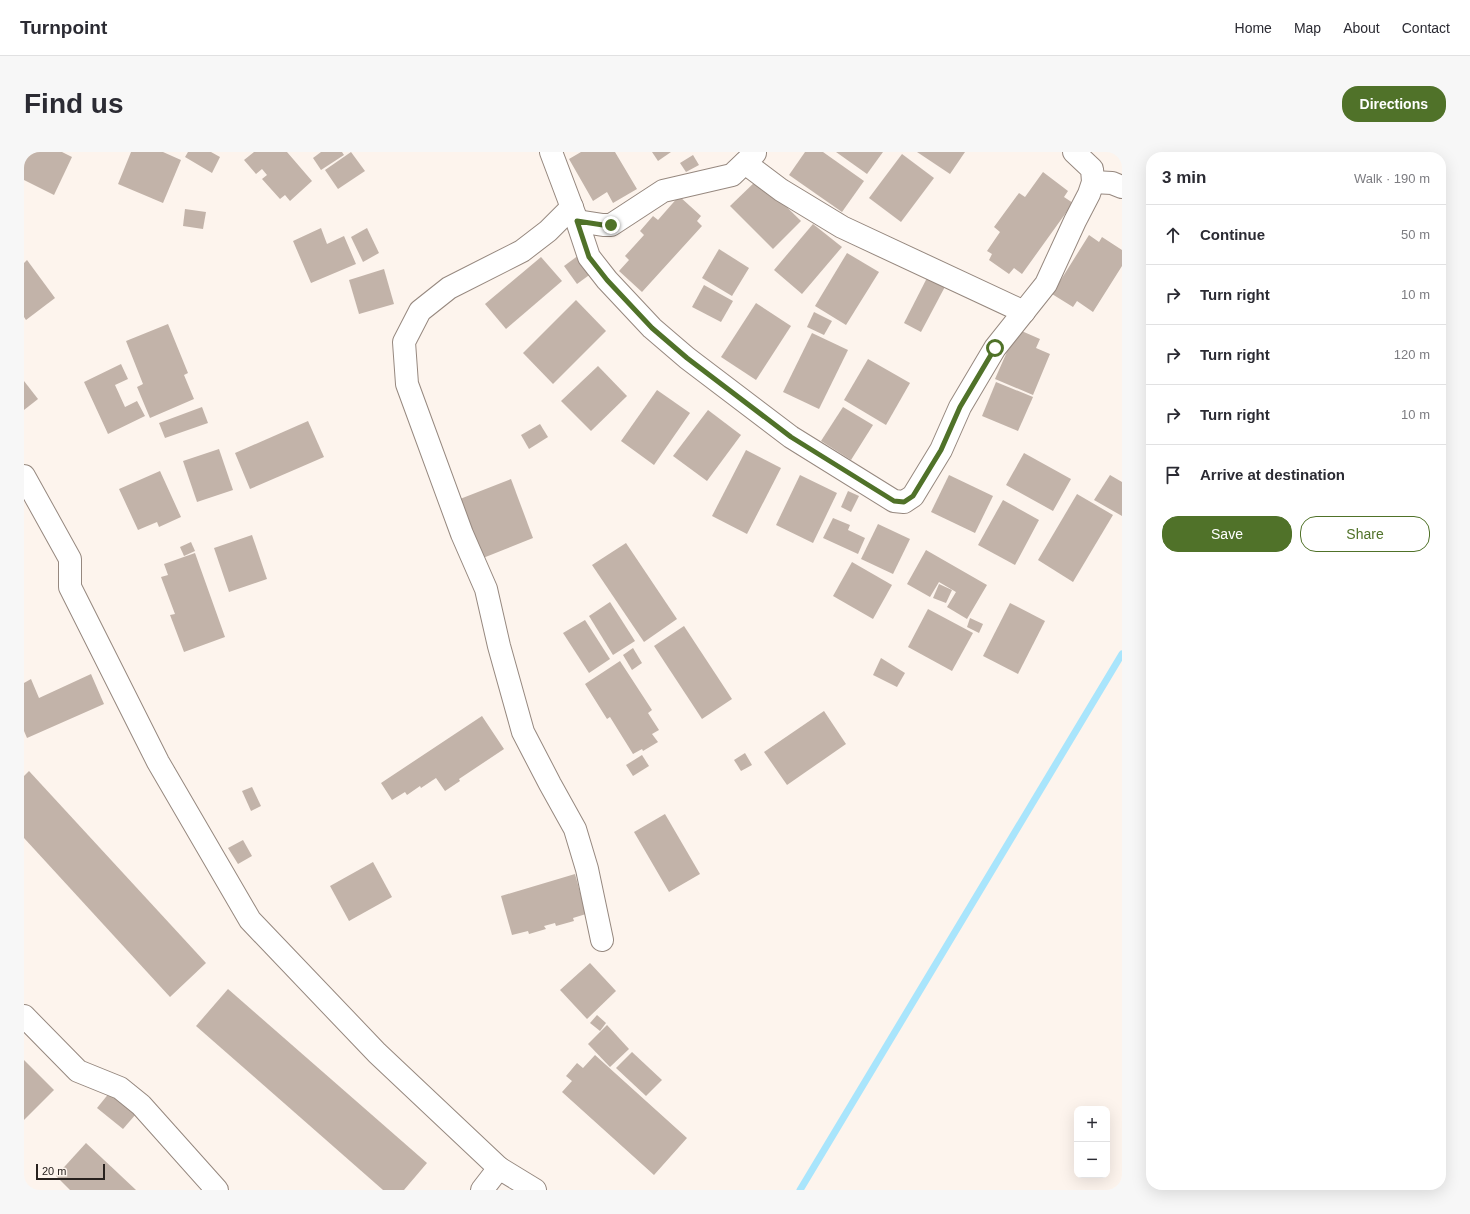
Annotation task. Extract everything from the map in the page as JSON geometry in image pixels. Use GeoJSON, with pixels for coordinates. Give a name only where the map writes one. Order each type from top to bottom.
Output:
{"type":"FeatureCollection","features":[{"type":"Feature","properties":{"kind":"street"},"geometry":{"type":"LineString","coordinates":[[551,152],[575,214],[589,257],[607,280],[652,328],[687,358],[791,437],[894,501],[904,502],[913,496],[941,450],[960,407],[995,348],[1046,284],[1089,194],[1093,182],[1092,169],[1074,152]]}},
{"type":"Feature","properties":{"kind":"street"},"geometry":{"type":"LineString","coordinates":[[575,214],[603,225],[611,225],[663,191],[732,175],[751,158],[781,190],[842,227],[1024,312]]}},
{"type":"Feature","properties":{"kind":"street"},"geometry":{"type":"LineString","coordinates":[[1093,182],[1112,183],[1122,187]]}},
{"type":"Feature","properties":{"kind":"street"},"geometry":{"type":"LineString","coordinates":[[575,214],[548,231],[522,251],[449,288],[420,311],[404,342],[407,384],[462,534],[486,589],[499,646],[523,732],[575,829],[587,869],[602,940]]}},
{"type":"Feature","properties":{"kind":"street"},"geometry":{"type":"LineString","coordinates":[[24,476],[70,559],[70,587],[158,762],[250,920],[377,1053],[499,1168],[535,1190]]}},
{"type":"Feature","properties":{"kind":"street"},"geometry":{"type":"LineString","coordinates":[[24,1016],[78,1071],[120,1088],[141,1105],[217,1190]]}},
{"type":"Feature","properties":{"kind":"street"},"geometry":{"type":"LineString","coordinates":[[482,1190],[499,1168]]}},
{"type":"Feature","properties":{"kind":"building"},"geometry":{"type":"Polygon","coordinates":[[[24,152],[62,152],[72,157],[54,195],[24,180],[24,152]]]}},
{"type":"Feature","properties":{"kind":"building"},"geometry":{"type":"Polygon","coordinates":[[[131,152],[163,152],[181,160],[163,203],[118,184],[131,152]]]}},
{"type":"Feature","properties":{"kind":"building"},"geometry":{"type":"Polygon","coordinates":[[[188,152],[211,152],[220,157],[212,173],[185,157],[188,152]]]}},
{"type":"Feature","properties":{"kind":"building"},"geometry":{"type":"Polygon","coordinates":[[[254,152],[287,152],[312,181],[290,201],[285,195],[280,199],[262,179],[267,175],[262,169],[256,174],[244,160],[254,152]]]}},
{"type":"Feature","properties":{"kind":"building"},"geometry":{"type":"Polygon","coordinates":[[[321,152],[342,152],[344,155],[321,170],[313,158],[321,152]]]}},
{"type":"Feature","properties":{"kind":"building"},"geometry":{"type":"Polygon","coordinates":[[[351,152],[365,171],[338,189],[325,170],[351,152]]]}},
{"type":"Feature","properties":{"kind":"building"},"geometry":{"type":"Polygon","coordinates":[[[581,152],[615,152],[637,189],[613,203],[607,192],[593,201],[569,159],[581,152]]]}},
{"type":"Feature","properties":{"kind":"building"},"geometry":{"type":"Polygon","coordinates":[[[652,152],[671,152],[658,161],[652,152]]]}},
{"type":"Feature","properties":{"kind":"building"},"geometry":{"type":"Polygon","coordinates":[[[805,152],[823,152],[864,181],[842,212],[789,175],[805,152]]]}},
{"type":"Feature","properties":{"kind":"building"},"geometry":{"type":"Polygon","coordinates":[[[836,152],[883,152],[867,174],[836,152]]]}},
{"type":"Feature","properties":{"kind":"building"},"geometry":{"type":"Polygon","coordinates":[[[917,152],[965,152],[950,174],[917,152]]]}},
{"type":"Feature","properties":{"kind":"building"},"geometry":{"type":"Polygon","coordinates":[[[902,154],[934,178],[901,222],[869,198],[902,154]]]}},
{"type":"Feature","properties":{"kind":"building"},"geometry":{"type":"Polygon","coordinates":[[[693,155],[699,165],[686,172],[680,163],[693,155]]]}},
{"type":"Feature","properties":{"kind":"building"},"geometry":{"type":"Polygon","coordinates":[[[1043,172],[1068,191],[1064,197],[1073,203],[1022,274],[1014,268],[1009,274],[989,260],[992,254],[987,251],[1000,232],[994,227],[1019,193],[1025,197],[1043,172]]]}},
{"type":"Feature","properties":{"kind":"building"},"geometry":{"type":"Polygon","coordinates":[[[758,179],[801,221],[773,249],[730,206],[758,179]]]}},
{"type":"Feature","properties":{"kind":"building"},"geometry":{"type":"Polygon","coordinates":[[[679,196],[701,216],[697,221],[702,226],[642,292],[619,271],[629,260],[625,256],[644,235],[640,231],[653,216],[658,220],[679,196]]]}},
{"type":"Feature","properties":{"kind":"building"},"geometry":{"type":"Polygon","coordinates":[[[185,209],[206,212],[203,229],[183,226],[185,209]]]}},
{"type":"Feature","properties":{"kind":"building"},"geometry":{"type":"Polygon","coordinates":[[[813,224],[842,247],[802,294],[774,270],[813,224]]]}},
{"type":"Feature","properties":{"kind":"building"},"geometry":{"type":"Polygon","coordinates":[[[321,228],[327,244],[344,236],[356,264],[311,283],[293,241],[321,228]]]}},
{"type":"Feature","properties":{"kind":"building"},"geometry":{"type":"Polygon","coordinates":[[[367,228],[379,253],[363,262],[351,237],[367,228]]]}},
{"type":"Feature","properties":{"kind":"building"},"geometry":{"type":"Polygon","coordinates":[[[1089,235],[1099,242],[1102,237],[1122,250],[1122,266],[1093,312],[1077,301],[1073,307],[1052,294],[1089,235]]]}},
{"type":"Feature","properties":{"kind":"building"},"geometry":{"type":"Polygon","coordinates":[[[719,249],[749,268],[732,296],[702,278],[719,249]]]}},
{"type":"Feature","properties":{"kind":"building"},"geometry":{"type":"Polygon","coordinates":[[[847,253],[879,272],[846,325],[815,306],[847,253]]]}},
{"type":"Feature","properties":{"kind":"building"},"geometry":{"type":"Polygon","coordinates":[[[579,255],[592,273],[577,284],[564,266],[579,255]]]}},
{"type":"Feature","properties":{"kind":"building"},"geometry":{"type":"Polygon","coordinates":[[[541,257],[562,281],[506,329],[485,304],[541,257]]]}},
{"type":"Feature","properties":{"kind":"building"},"geometry":{"type":"Polygon","coordinates":[[[27,260],[55,298],[26,320],[24,317],[24,263],[27,260]]]}},
{"type":"Feature","properties":{"kind":"building"},"geometry":{"type":"Polygon","coordinates":[[[384,269],[394,304],[359,314],[349,280],[384,269]]]}},
{"type":"Feature","properties":{"kind":"building"},"geometry":{"type":"Polygon","coordinates":[[[930,272],[948,281],[921,332],[904,323],[930,272]]]}},
{"type":"Feature","properties":{"kind":"building"},"geometry":{"type":"Polygon","coordinates":[[[704,285],[733,301],[721,322],[692,307],[704,285]]]}},
{"type":"Feature","properties":{"kind":"building"},"geometry":{"type":"Polygon","coordinates":[[[576,300],[606,331],[553,384],[523,353],[576,300]]]}},
{"type":"Feature","properties":{"kind":"building"},"geometry":{"type":"Polygon","coordinates":[[[756,303],[791,326],[756,380],[721,357],[756,303]]]}},
{"type":"Feature","properties":{"kind":"building"},"geometry":{"type":"Polygon","coordinates":[[[814,312],[832,321],[824,335],[807,327],[814,312]]]}},
{"type":"Feature","properties":{"kind":"building"},"geometry":{"type":"Polygon","coordinates":[[[168,324],[188,373],[184,375],[194,399],[150,418],[137,387],[143,384],[126,341],[168,324]]]}},
{"type":"Feature","properties":{"kind":"building"},"geometry":{"type":"Polygon","coordinates":[[[1017,329],[1040,339],[1036,348],[1050,354],[1033,395],[995,379],[1017,329]]]}},
{"type":"Feature","properties":{"kind":"building"},"geometry":{"type":"Polygon","coordinates":[[[812,333],[848,350],[819,409],[783,392],[812,333]]]}},
{"type":"Feature","properties":{"kind":"building"},"geometry":{"type":"Polygon","coordinates":[[[868,359],[910,383],[886,425],[844,400],[868,359]]]}},
{"type":"Feature","properties":{"kind":"building"},"geometry":{"type":"Polygon","coordinates":[[[121,364],[128,379],[115,385],[125,407],[137,401],[145,416],[108,434],[84,382],[121,364]]]}},
{"type":"Feature","properties":{"kind":"building"},"geometry":{"type":"Polygon","coordinates":[[[598,366],[627,396],[591,431],[561,401],[598,366]]]}},
{"type":"Feature","properties":{"kind":"building"},"geometry":{"type":"Polygon","coordinates":[[[24,381],[38,399],[24,410],[24,381]]]}},
{"type":"Feature","properties":{"kind":"building"},"geometry":{"type":"Polygon","coordinates":[[[996,382],[1033,397],[1018,431],[982,416],[996,382]]]}},
{"type":"Feature","properties":{"kind":"building"},"geometry":{"type":"Polygon","coordinates":[[[657,390],[690,413],[654,465],[621,441],[657,390]]]}},
{"type":"Feature","properties":{"kind":"building"},"geometry":{"type":"Polygon","coordinates":[[[202,407],[208,423],[165,438],[159,423],[202,407]]]}},
{"type":"Feature","properties":{"kind":"building"},"geometry":{"type":"Polygon","coordinates":[[[843,407],[873,425],[851,460],[821,441],[843,407]]]}},
{"type":"Feature","properties":{"kind":"building"},"geometry":{"type":"Polygon","coordinates":[[[708,410],[741,435],[707,481],[673,456],[708,410]]]}},
{"type":"Feature","properties":{"kind":"building"},"geometry":{"type":"Polygon","coordinates":[[[308,421],[324,457],[250,489],[235,453],[308,421]]]}},
{"type":"Feature","properties":{"kind":"building"},"geometry":{"type":"Polygon","coordinates":[[[540,424],[548,437],[529,449],[521,435],[540,424]]]}},
{"type":"Feature","properties":{"kind":"building"},"geometry":{"type":"Polygon","coordinates":[[[219,449],[233,490],[197,502],[183,461],[219,449]]]}},
{"type":"Feature","properties":{"kind":"building"},"geometry":{"type":"Polygon","coordinates":[[[746,450],[781,468],[747,534],[712,516],[746,450]]]}},
{"type":"Feature","properties":{"kind":"building"},"geometry":{"type":"Polygon","coordinates":[[[1024,453],[1071,479],[1053,511],[1006,485],[1024,453]]]}},
{"type":"Feature","properties":{"kind":"building"},"geometry":{"type":"Polygon","coordinates":[[[160,471],[181,517],[159,527],[157,522],[138,530],[119,489],[160,471]]]}},
{"type":"Feature","properties":{"kind":"building"},"geometry":{"type":"Polygon","coordinates":[[[800,475],[837,493],[813,543],[776,525],[800,475]]]}},
{"type":"Feature","properties":{"kind":"building"},"geometry":{"type":"Polygon","coordinates":[[[949,475],[993,496],[975,533],[931,512],[949,475]]]}},
{"type":"Feature","properties":{"kind":"building"},"geometry":{"type":"Polygon","coordinates":[[[1110,475],[1122,482],[1122,516],[1094,500],[1110,475]]]}},
{"type":"Feature","properties":{"kind":"building"},"geometry":{"type":"Polygon","coordinates":[[[511,479],[533,538],[483,558],[460,499],[511,479]]]}},
{"type":"Feature","properties":{"kind":"building"},"geometry":{"type":"Polygon","coordinates":[[[848,491],[859,496],[851,512],[841,507],[848,491]]]}},
{"type":"Feature","properties":{"kind":"building"},"geometry":{"type":"Polygon","coordinates":[[[1077,494],[1113,515],[1073,582],[1038,560],[1077,494]]]}},
{"type":"Feature","properties":{"kind":"building"},"geometry":{"type":"Polygon","coordinates":[[[1003,500],[1039,520],[1015,565],[978,545],[1003,500]]]}},
{"type":"Feature","properties":{"kind":"building"},"geometry":{"type":"Polygon","coordinates":[[[833,518],[850,525],[848,530],[865,538],[858,554],[823,538],[833,518]]]}},
{"type":"Feature","properties":{"kind":"building"},"geometry":{"type":"Polygon","coordinates":[[[878,524],[910,539],[893,574],[861,559],[878,524]]]}},
{"type":"Feature","properties":{"kind":"building"},"geometry":{"type":"Polygon","coordinates":[[[252,535],[267,579],[229,592],[214,548],[252,535]]]}},
{"type":"Feature","properties":{"kind":"building"},"geometry":{"type":"Polygon","coordinates":[[[191,542],[195,551],[184,556],[180,547],[191,542]]]}},
{"type":"Feature","properties":{"kind":"building"},"geometry":{"type":"Polygon","coordinates":[[[626,543],[677,619],[644,642],[592,565],[626,543]]]}},
{"type":"Feature","properties":{"kind":"building"},"geometry":{"type":"Polygon","coordinates":[[[926,550],[987,585],[967,619],[947,607],[956,592],[939,582],[930,597],[907,584],[926,550]]]}},
{"type":"Feature","properties":{"kind":"building"},"geometry":{"type":"Polygon","coordinates":[[[195,553],[225,637],[184,652],[170,615],[175,614],[161,577],[168,575],[164,564],[195,553]]]}},
{"type":"Feature","properties":{"kind":"building"},"geometry":{"type":"Polygon","coordinates":[[[852,562],[892,585],[873,619],[833,596],[852,562]]]}},
{"type":"Feature","properties":{"kind":"building"},"geometry":{"type":"Polygon","coordinates":[[[939,584],[952,590],[946,603],[933,598],[939,584]]]}},
{"type":"Feature","properties":{"kind":"building"},"geometry":{"type":"Polygon","coordinates":[[[610,602],[635,641],[613,655],[589,616],[610,602]]]}},
{"type":"Feature","properties":{"kind":"building"},"geometry":{"type":"Polygon","coordinates":[[[1010,603],[1045,621],[1018,674],[983,656],[1010,603]]]}},
{"type":"Feature","properties":{"kind":"building"},"geometry":{"type":"Polygon","coordinates":[[[928,609],[973,633],[952,671],[908,647],[928,609]]]}},
{"type":"Feature","properties":{"kind":"building"},"geometry":{"type":"Polygon","coordinates":[[[970,618],[983,624],[979,633],[967,627],[970,618]]]}},
{"type":"Feature","properties":{"kind":"building"},"geometry":{"type":"Polygon","coordinates":[[[585,620],[610,659],[589,673],[563,633],[585,620]]]}},
{"type":"Feature","properties":{"kind":"building"},"geometry":{"type":"Polygon","coordinates":[[[684,626],[732,699],[702,719],[654,646],[684,626]]]}},
{"type":"Feature","properties":{"kind":"building"},"geometry":{"type":"Polygon","coordinates":[[[633,648],[642,663],[632,670],[623,655],[633,648]]]}},
{"type":"Feature","properties":{"kind":"building"},"geometry":{"type":"Polygon","coordinates":[[[881,658],[905,673],[897,687],[873,675],[881,658]]]}},
{"type":"Feature","properties":{"kind":"building"},"geometry":{"type":"Polygon","coordinates":[[[620,661],[652,710],[648,713],[659,730],[652,734],[658,742],[643,751],[642,749],[633,754],[610,717],[607,719],[585,684],[620,661]]]}},
{"type":"Feature","properties":{"kind":"building"},"geometry":{"type":"Polygon","coordinates":[[[91,674],[104,704],[27,738],[24,731],[24,683],[31,679],[39,698],[91,674]]]}},
{"type":"Feature","properties":{"kind":"building"},"geometry":{"type":"Polygon","coordinates":[[[824,711],[846,744],[787,785],[764,752],[824,711]]]}},
{"type":"Feature","properties":{"kind":"building"},"geometry":{"type":"Polygon","coordinates":[[[482,716],[504,749],[459,779],[460,781],[445,791],[436,778],[407,795],[405,792],[392,800],[381,783],[482,716]]]}},
{"type":"Feature","properties":{"kind":"building"},"geometry":{"type":"Polygon","coordinates":[[[745,753],[752,765],[741,771],[734,760],[745,753]]]}},
{"type":"Feature","properties":{"kind":"building"},"geometry":{"type":"Polygon","coordinates":[[[642,755],[649,766],[633,776],[626,765],[642,755]]]}},
{"type":"Feature","properties":{"kind":"building"},"geometry":{"type":"Polygon","coordinates":[[[29,771],[206,963],[170,997],[24,838],[24,776],[29,771]]]}},
{"type":"Feature","properties":{"kind":"building"},"geometry":{"type":"Polygon","coordinates":[[[252,787],[261,806],[251,811],[242,791],[252,787]]]}},
{"type":"Feature","properties":{"kind":"building"},"geometry":{"type":"Polygon","coordinates":[[[665,814],[700,874],[669,892],[634,832],[665,814]]]}},
{"type":"Feature","properties":{"kind":"building"},"geometry":{"type":"Polygon","coordinates":[[[243,840],[252,856],[238,864],[228,848],[243,840]]]}},
{"type":"Feature","properties":{"kind":"building"},"geometry":{"type":"Polygon","coordinates":[[[373,862],[392,897],[349,921],[330,886],[373,862]]]}},
{"type":"Feature","properties":{"kind":"building"},"geometry":{"type":"Polygon","coordinates":[[[575,874],[586,914],[573,918],[574,921],[556,926],[555,923],[544,926],[546,929],[529,934],[528,931],[512,935],[501,896],[575,874]]]}},
{"type":"Feature","properties":{"kind":"building"},"geometry":{"type":"Polygon","coordinates":[[[590,963],[616,991],[587,1019],[560,990],[590,963]]]}},
{"type":"Feature","properties":{"kind":"building"},"geometry":{"type":"Polygon","coordinates":[[[228,989],[427,1163],[404,1190],[383,1190],[196,1026],[228,989]]]}},
{"type":"Feature","properties":{"kind":"building"},"geometry":{"type":"Polygon","coordinates":[[[597,1015],[606,1023],[600,1031],[590,1023],[597,1015]]]}},
{"type":"Feature","properties":{"kind":"building"},"geometry":{"type":"Polygon","coordinates":[[[607,1025],[629,1049],[610,1067],[588,1044],[607,1025]]]}},
{"type":"Feature","properties":{"kind":"building"},"geometry":{"type":"Polygon","coordinates":[[[632,1052],[662,1080],[646,1096],[616,1068],[632,1052]]]}},
{"type":"Feature","properties":{"kind":"building"},"geometry":{"type":"Polygon","coordinates":[[[595,1055],[687,1138],[654,1175],[562,1092],[572,1081],[566,1076],[577,1063],[583,1068],[595,1055]]]}},
{"type":"Feature","properties":{"kind":"building"},"geometry":{"type":"Polygon","coordinates":[[[24,1060],[54,1090],[24,1120],[24,1060]]]}},
{"type":"Feature","properties":{"kind":"building"},"geometry":{"type":"Polygon","coordinates":[[[110,1092],[136,1114],[123,1129],[97,1108],[110,1092]]]}},
{"type":"Feature","properties":{"kind":"building"},"geometry":{"type":"Polygon","coordinates":[[[86,1143],[136,1190],[70,1190],[56,1176],[86,1143]]]}},
{"type":"Feature","properties":{"kind":"waterway"},"geometry":{"type":"LineString","coordinates":[[800,1190],[1122,654]]}},
{"type":"Feature","properties":{"kind":"route"},"geometry":{"type":"LineString","coordinates":[[611,225],[577,221],[589,257],[607,280],[652,328],[687,358],[791,437],[894,501],[904,502],[913,496],[941,450],[960,407],[995,348]]}}]}
